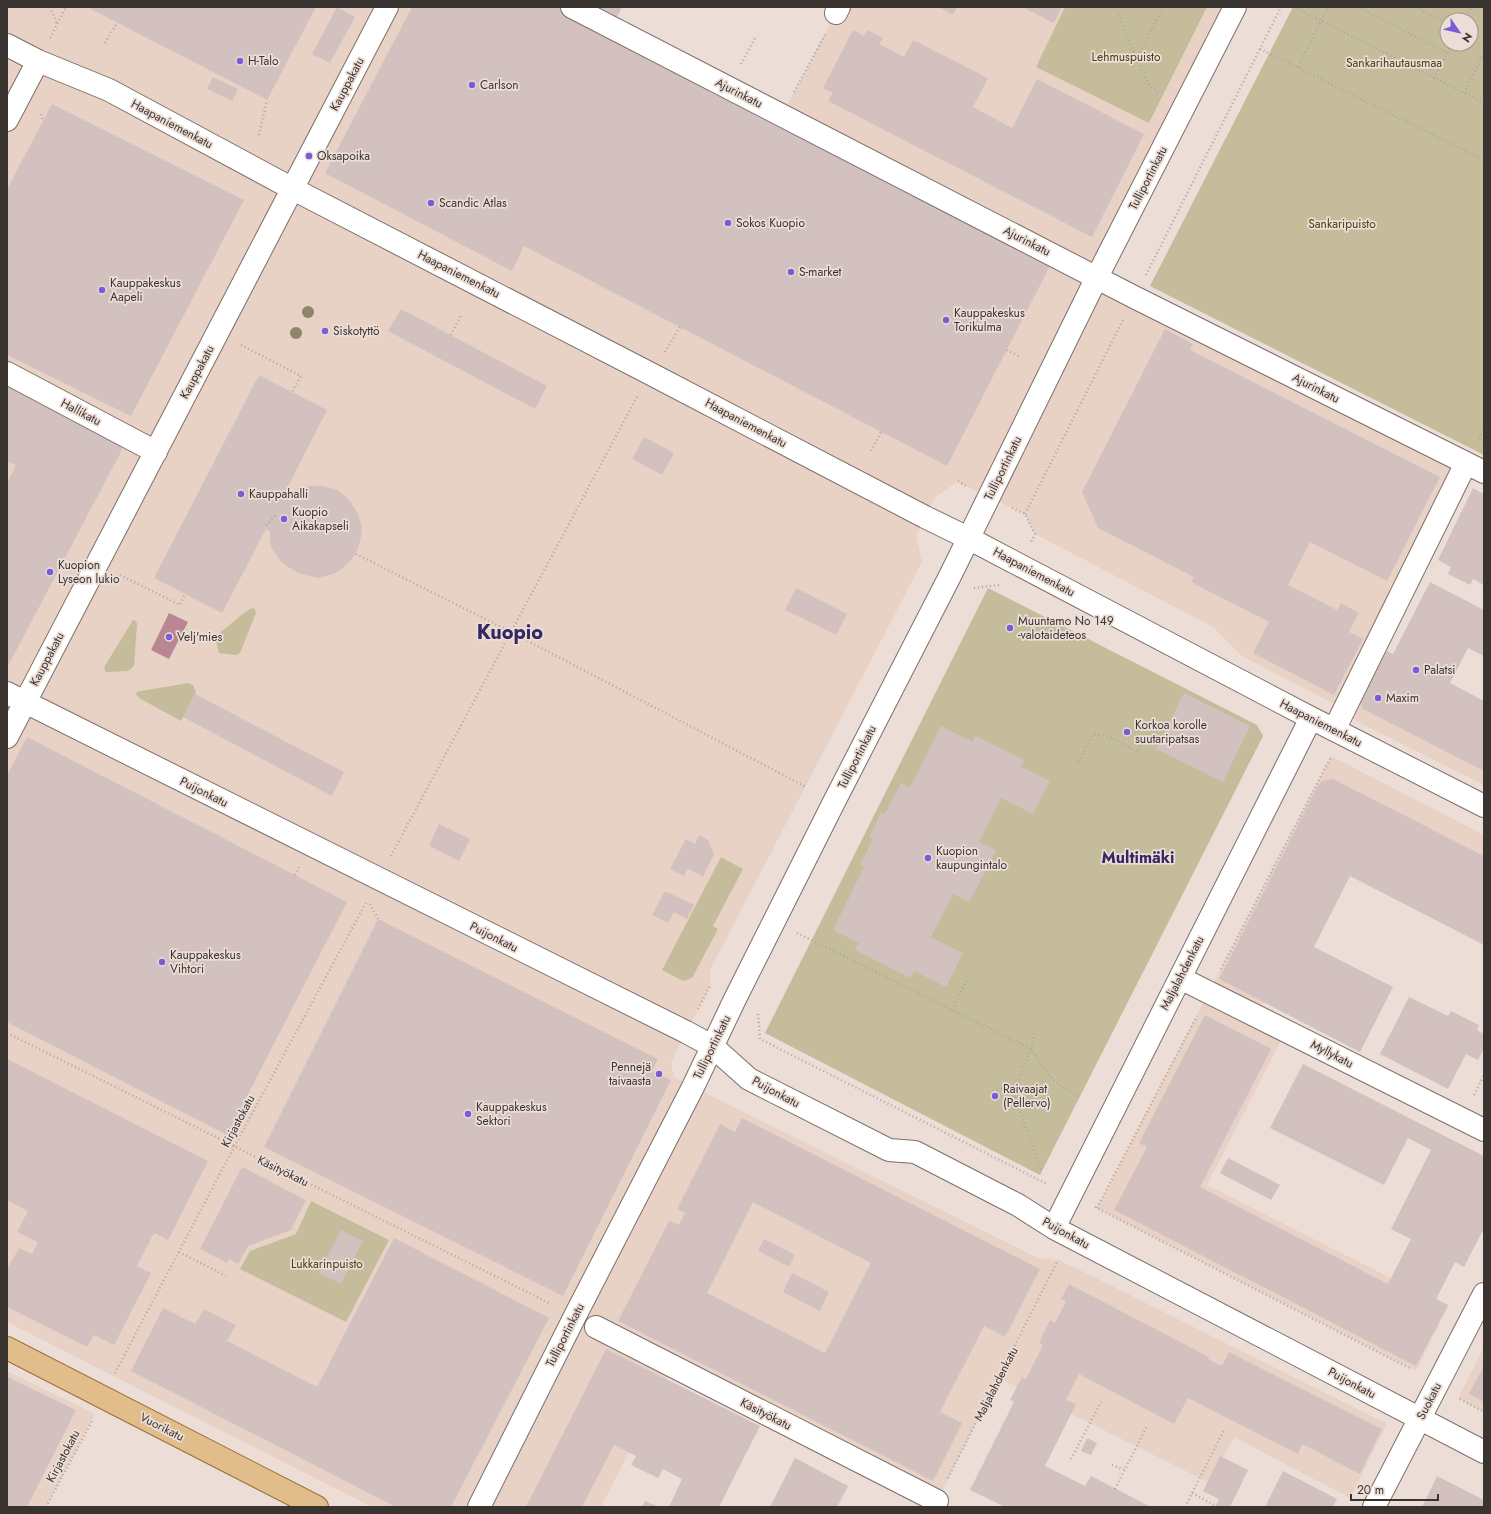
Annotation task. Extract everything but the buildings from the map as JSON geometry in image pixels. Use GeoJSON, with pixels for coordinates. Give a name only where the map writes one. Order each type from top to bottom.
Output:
{"type":"FeatureCollection","features":[{"type":"Feature","properties":{"kind":"main road","name":"Vuorikatu"},"geometry":{"type":"LineString","coordinates":[[7,1348],[317,1507]]}},
{"type":"Feature","properties":{"kind":"street","name":"Kauppakatu"},"geometry":{"type":"LineString","coordinates":[[7,737],[16,697],[98,564],[387,7]]}},
{"type":"Feature","properties":{"kind":"street","name":"Ajurinkatu"},"geometry":{"type":"LineString","coordinates":[[572,7],[1134,297],[1475,467]]}},
{"type":"Feature","properties":{"kind":"street","name":"Tulliportinkatu"},"geometry":{"type":"LineString","coordinates":[[479,1507],[968,538],[1097,278],[1235,7]]}},
{"type":"Feature","properties":{"kind":"street","name":"Haapaniemenkatu"},"geometry":{"type":"LineString","coordinates":[[7,45],[38,61],[108,90],[293,189],[968,538],[1334,730],[1484,806]]}},
{"type":"Feature","properties":{"kind":"street"},"geometry":{"type":"LineString","coordinates":[[7,120],[38,61]]}},
{"type":"Feature","properties":{"kind":"street","name":"Hallikatu"},"geometry":{"type":"LineString","coordinates":[[7,373],[156,452]]}},
{"type":"Feature","properties":{"kind":"street"},"geometry":{"type":"LineString","coordinates":[[1334,730],[1475,467]]}},
{"type":"Feature","properties":{"kind":"street","name":"Puijonkatu"},"geometry":{"type":"LineString","coordinates":[[16,697],[712,1046],[749,1079],[889,1150],[915,1152],[1018,1205],[1054,1228],[1484,1452]]}},
{"type":"Feature","properties":{"kind":"street","name":"Maljalahdenkatu"},"geometry":{"type":"LineString","coordinates":[[1054,1228],[1311,718]]}},
{"type":"Feature","properties":{"kind":"street","name":"Myllykatu"},"geometry":{"type":"LineString","coordinates":[[1180,978],[1484,1130]]}},
{"type":"Feature","properties":{"kind":"street","name":"Suokatu"},"geometry":{"type":"LineString","coordinates":[[1374,1507],[1484,1294]]}},
{"type":"Feature","properties":{"kind":"street","name":"Käsityökatu"},"geometry":{"type":"LineString","coordinates":[[596,1327],[935,1504]]}},
{"type":"Feature","properties":{"kind":"path"},"geometry":{"type":"LineString","coordinates":[[50,7],[57,24]]}},
{"type":"Feature","properties":{"kind":"path"},"geometry":{"type":"LineString","coordinates":[[38,61],[66,7]]}},
{"type":"Feature","properties":{"kind":"path"},"geometry":{"type":"LineString","coordinates":[[1115,7],[1137,60],[1149,84],[1166,100]]}},
{"type":"Feature","properties":{"kind":"path"},"geometry":{"type":"LineString","coordinates":[[1137,60],[1163,7]]}},
{"type":"Feature","properties":{"kind":"path"},"geometry":{"type":"LineString","coordinates":[[1035,534],[1025,514],[1281,7]]}},
{"type":"Feature","properties":{"kind":"path"},"geometry":{"type":"LineString","coordinates":[[1294,7],[1484,103]]}},
{"type":"Feature","properties":{"kind":"path"},"geometry":{"type":"LineString","coordinates":[[1298,67],[1328,7]]}},
{"type":"Feature","properties":{"kind":"path"},"geometry":{"type":"LineString","coordinates":[[1359,7],[1447,53],[1434,78]]}},
{"type":"Feature","properties":{"kind":"path"},"geometry":{"type":"LineString","coordinates":[[1416,7],[1439,19]]}},
{"type":"Feature","properties":{"kind":"path"},"geometry":{"type":"LineString","coordinates":[[782,115],[838,10]]}},
{"type":"Feature","properties":{"kind":"path"},"geometry":{"type":"LineString","coordinates":[[105,43],[117,22]]}},
{"type":"Feature","properties":{"kind":"path"},"geometry":{"type":"LineString","coordinates":[[1260,49],[1484,160]]}},
{"type":"Feature","properties":{"kind":"path"},"geometry":{"type":"LineString","coordinates":[[1464,92],[1484,53]]}},
{"type":"Feature","properties":{"kind":"path"},"geometry":{"type":"LineString","coordinates":[[259,135],[267,100]]}},
{"type":"Feature","properties":{"kind":"path"},"geometry":{"type":"LineString","coordinates":[[451,336],[461,316]]}},
{"type":"Feature","properties":{"kind":"path"},"geometry":{"type":"LineString","coordinates":[[218,333],[300,376],[292,392]]}},
{"type":"Feature","properties":{"kind":"path"},"geometry":{"type":"LineString","coordinates":[[1007,350],[1020,357]]}},
{"type":"Feature","properties":{"kind":"path"},"geometry":{"type":"LineString","coordinates":[[379,879],[633,404],[651,374]]}},
{"type":"Feature","properties":{"kind":"path"},"geometry":{"type":"LineString","coordinates":[[1481,435],[1484,429]]}},
{"type":"Feature","properties":{"kind":"path"},"geometry":{"type":"LineString","coordinates":[[871,451],[881,432]]}},
{"type":"Feature","properties":{"kind":"path"},"geometry":{"type":"LineString","coordinates":[[266,525],[277,514]]}},
{"type":"Feature","properties":{"kind":"path"},"geometry":{"type":"LineString","coordinates":[[356,554],[511,632],[806,787]]}},
{"type":"Feature","properties":{"kind":"path"},"geometry":{"type":"LineString","coordinates":[[98,564],[180,605],[185,594]]}},
{"type":"Feature","properties":{"kind":"path"},"geometry":{"type":"LineString","coordinates":[[970,595],[974,588],[1001,585]]}},
{"type":"Feature","properties":{"kind":"path"},"geometry":{"type":"LineString","coordinates":[[1079,762],[1091,739],[1097,734],[1104,735],[1137,752],[1144,738],[1163,728]]}},
{"type":"Feature","properties":{"kind":"path","name":"Kirjastokatu"},"geometry":{"type":"LineString","coordinates":[[115,1373],[234,1147],[368,900],[378,919]]}},
{"type":"Feature","properties":{"kind":"path"},"geometry":{"type":"LineString","coordinates":[[793,940],[797,932],[1031,1049],[1051,1077],[1059,1085],[1080,1097]]}},
{"type":"Feature","properties":{"kind":"path"},"geometry":{"type":"LineString","coordinates":[[952,1010],[970,974]]}},
{"type":"Feature","properties":{"kind":"path"},"geometry":{"type":"LineString","coordinates":[[757,1010],[760,1039],[1038,1180]]}},
{"type":"Feature","properties":{"kind":"path","name":"Käsityökatu"},"geometry":{"type":"LineString","coordinates":[[7,1033],[552,1305]]}},
{"type":"Feature","properties":{"kind":"path"},"geometry":{"type":"LineString","coordinates":[[1013,1092],[1031,1049],[1034,1033]]}},
{"type":"Feature","properties":{"kind":"path"},"geometry":{"type":"LineString","coordinates":[[997,1090],[1004,1088],[1013,1092],[1042,1172]]}},
{"type":"Feature","properties":{"kind":"path"},"geometry":{"type":"LineString","coordinates":[[1097,1208],[1409,1368]]}},
{"type":"Feature","properties":{"kind":"path"},"geometry":{"type":"LineString","coordinates":[[179,1252],[226,1276]]}},
{"type":"Feature","properties":{"kind":"path","name":"Maljalahdenkatu"},"geometry":{"type":"LineString","coordinates":[[935,1504],[1058,1260]]}},
{"type":"Feature","properties":{"kind":"path"},"geometry":{"type":"LineString","coordinates":[[1458,1398],[1484,1412]]}},
{"type":"Feature","properties":{"kind":"path"},"geometry":{"type":"LineString","coordinates":[[1071,1459],[1101,1402]]}},
{"type":"Feature","properties":{"kind":"path","name":"Kirjastokatu"},"geometry":{"type":"LineString","coordinates":[[46,1507],[95,1414]]}},
{"type":"Feature","properties":{"kind":"path"},"geometry":{"type":"LineString","coordinates":[[1116,1488],[1147,1426]]}},
{"type":"Feature","properties":{"kind":"path"},"geometry":{"type":"LineString","coordinates":[[1185,1507],[1224,1430]]}},
{"type":"Feature","properties":{"kind":"path"},"geometry":{"type":"LineString","coordinates":[[1112,1465],[1125,1470]]}},
{"type":"Feature","properties":{"kind":"path"},"geometry":{"type":"LineString","coordinates":[[1192,1493],[1216,1506]]}},
{"type":"Feature","properties":{"kind":"shaded area"},"geometry":{"type":"Polygon","coordinates":[[[7,7],[571,7],[782,115],[839,7],[1235,7],[1097,277],[1466,463],[1367,664],[1484,724],[1484,785],[1360,723],[1343,713],[1338,706],[1242,656],[1213,627],[1035,534],[1025,514],[957,482],[935,497],[916,536],[922,562],[710,970],[710,986],[671,1062],[674,1077],[721,1101],[1038,1258],[1058,1260],[1084,1272],[1387,1424],[1350,1498],[1234,1437],[1210,1483],[999,1378],[937,1501],[673,1366],[601,1507],[372,1507],[7,1322],[7,7]]]}},
{"type":"Feature","properties":{"kind":"shaded area"},"geometry":{"type":"Polygon","coordinates":[[[169,613],[188,622],[169,659],[151,650],[169,613]]]}},
{"type":"Feature","properties":{"kind":"shaded area"},"geometry":{"type":"Polygon","coordinates":[[[1331,756],[1484,835],[1484,900],[1350,831],[1257,1016],[1286,1031],[1207,1185],[1448,1307],[1416,1371],[1097,1208],[1331,756]]]}},
{"type":"Feature","properties":{"kind":"shaded area"},"geometry":{"type":"Polygon","coordinates":[[[1484,1347],[1484,1412],[1458,1398],[1484,1347]]]}},
{"type":"Feature","properties":{"kind":"shaded area"},"geometry":{"type":"Polygon","coordinates":[[[7,1371],[95,1414],[46,1507],[7,1507],[7,1371]]]}},
{"type":"Feature","properties":{"kind":"green space","name":"Lehmuspuisto"},"geometry":{"type":"Polygon","coordinates":[[[1065,7],[1207,7],[1149,123],[1036,67],[1065,7]]]}},
{"type":"Feature","properties":{"kind":"green space","name":"Sankaripuisto"},"geometry":{"type":"Polygon","coordinates":[[[1293,7],[1484,7],[1484,455],[1150,286],[1293,7]]]}},
{"type":"Feature","properties":{"kind":"green space"},"geometry":{"type":"Polygon","coordinates":[[[988,588],[1257,725],[1263,736],[1040,1175],[765,1033],[988,588]]]}},
{"type":"Feature","properties":{"kind":"green space"},"geometry":{"type":"Polygon","coordinates":[[[252,608],[255,609],[256,613],[240,653],[236,655],[219,653],[216,636],[252,608]]]}},
{"type":"Feature","properties":{"kind":"green space"},"geometry":{"type":"Polygon","coordinates":[[[133,620],[136,621],[137,624],[134,666],[128,671],[106,672],[104,668],[106,664],[133,620]]]}},
{"type":"Feature","properties":{"kind":"green space"},"geometry":{"type":"Polygon","coordinates":[[[188,683],[193,685],[196,692],[181,721],[139,698],[136,694],[137,692],[141,691],[188,683]]]}},
{"type":"Feature","properties":{"kind":"green space"},"geometry":{"type":"Polygon","coordinates":[[[721,857],[743,869],[713,926],[718,929],[692,978],[683,981],[662,970],[721,857]]]}},
{"type":"Feature","properties":{"kind":"green space","name":"Lukkarinpuisto"},"geometry":{"type":"Polygon","coordinates":[[[311,1201],[389,1240],[346,1322],[240,1269],[250,1251],[296,1234],[311,1201]]]}},
{"type":"Feature","properties":{"kind":"place","name":"H-Talo"},"geometry":{"type":"Point","coordinates":[240,61]}},
{"type":"Feature","properties":{"kind":"place","name":"Carlson"},"geometry":{"type":"Point","coordinates":[472,85]}},
{"type":"Feature","properties":{"kind":"place","name":"Oksapoika"},"geometry":{"type":"Point","coordinates":[309,156]}},
{"type":"Feature","properties":{"kind":"place","name":"Scandic Atlas"},"geometry":{"type":"Point","coordinates":[431,203]}},
{"type":"Feature","properties":{"kind":"place","name":"Sokos Kuopio"},"geometry":{"type":"Point","coordinates":[728,223]}},
{"type":"Feature","properties":{"kind":"place","name":"S-market"},"geometry":{"type":"Point","coordinates":[791,272]}},
{"type":"Feature","properties":{"kind":"place","name":"Kauppakeskus Aapeli"},"geometry":{"type":"Point","coordinates":[102,290]}},
{"type":"Feature","properties":{"kind":"place","name":"Kauppakeskus Torikulma"},"geometry":{"type":"Point","coordinates":[946,320]}},
{"type":"Feature","properties":{"kind":"place","name":"Siskotyttö"},"geometry":{"type":"Point","coordinates":[325,331]}},
{"type":"Feature","properties":{"kind":"place","name":"Kauppahalli"},"geometry":{"type":"Point","coordinates":[241,494]}},
{"type":"Feature","properties":{"kind":"place","name":"Kuopio Aikakapseli"},"geometry":{"type":"Point","coordinates":[284,519]}},
{"type":"Feature","properties":{"kind":"place","name":"Kuopion Lyseon lukio"},"geometry":{"type":"Point","coordinates":[50,572]}},
{"type":"Feature","properties":{"kind":"place","name":"Muuntamo No 149 -valotaideteos"},"geometry":{"type":"Point","coordinates":[1010,628]}},
{"type":"Feature","properties":{"kind":"place","name":"Velj'mies"},"geometry":{"type":"Point","coordinates":[169,637]}},
{"type":"Feature","properties":{"kind":"place","name":"Palatsi"},"geometry":{"type":"Point","coordinates":[1416,670]}},
{"type":"Feature","properties":{"kind":"place","name":"Maxim"},"geometry":{"type":"Point","coordinates":[1378,698]}},
{"type":"Feature","properties":{"kind":"place","name":"Korkoa korolle suutaripatsas"},"geometry":{"type":"Point","coordinates":[1127,732]}},
{"type":"Feature","properties":{"kind":"place","name":"Kuopion kaupungintalo"},"geometry":{"type":"Point","coordinates":[928,858]}},
{"type":"Feature","properties":{"kind":"place","name":"Kauppakeskus Vihtori"},"geometry":{"type":"Point","coordinates":[162,962]}},
{"type":"Feature","properties":{"kind":"place","name":"Pennejä taivaasta"},"geometry":{"type":"Point","coordinates":[659,1074]}},
{"type":"Feature","properties":{"kind":"place","name":"Raivaajat (Pellervo)"},"geometry":{"type":"Point","coordinates":[995,1096]}},
{"type":"Feature","properties":{"kind":"place","name":"Kauppakeskus Sektori"},"geometry":{"type":"Point","coordinates":[468,1114]}},
{"type":"Feature","properties":{"kind":"district","name":"Kuopio"},"geometry":{"type":"Point","coordinates":[510,632]}},
{"type":"Feature","properties":{"kind":"district","name":"Multimäki"},"geometry":{"type":"Point","coordinates":[1138,857]}},
{"type":"Feature","properties":{"kind":"park label","name":"Sankarihautausmaa"},"geometry":{"type":"Point","coordinates":[1394,63]}}]}
